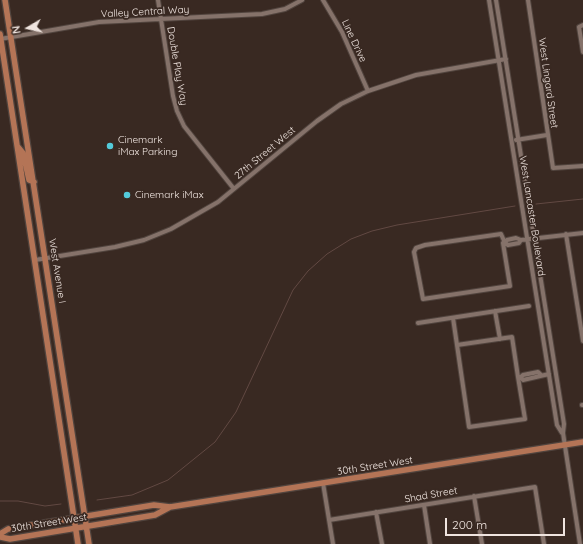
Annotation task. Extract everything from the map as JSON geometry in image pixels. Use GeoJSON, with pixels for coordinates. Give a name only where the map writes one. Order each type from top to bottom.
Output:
{"type":"FeatureCollection","features":[{"type":"Feature","properties":{"kind":"main road","name":"West Avenue I"},"geometry":{"type":"LineString","coordinates":[[5,0],[89,544]]}},
{"type":"Feature","properties":{"kind":"main road","name":"West Avenue I"},"geometry":{"type":"LineString","coordinates":[[0,37],[78,544]]}},
{"type":"Feature","properties":{"kind":"main road"},"geometry":{"type":"LineString","coordinates":[[18,147],[23,153],[29,180],[34,182]]}},
{"type":"Feature","properties":{"kind":"main road","name":"30th Street West"},"geometry":{"type":"LineString","coordinates":[[170,507],[155,515],[76,529],[10,539],[0,536],[8,528],[154,506],[170,507],[583,442]]}},
{"type":"Feature","properties":{"kind":"street","name":"Double Play Way"},"geometry":{"type":"LineString","coordinates":[[158,0],[173,96],[177,111],[184,126],[234,189]]}},
{"type":"Feature","properties":{"kind":"street","name":"Valley Central Way"},"geometry":{"type":"LineString","coordinates":[[0,37],[11,37],[99,22],[262,14],[284,9],[302,0]]}},
{"type":"Feature","properties":{"kind":"street","name":"Line Drive"},"geometry":{"type":"LineString","coordinates":[[323,0],[342,32],[368,91]]}},
{"type":"Feature","properties":{"kind":"street","name":"West Lancaster Boulevard"},"geometry":{"type":"LineString","coordinates":[[490,0],[557,425],[563,433]]}},
{"type":"Feature","properties":{"kind":"street","name":"West Lancaster Boulevard"},"geometry":{"type":"LineString","coordinates":[[496,0],[564,424],[564,445],[580,544]]}},
{"type":"Feature","properties":{"kind":"street","name":"West Lingard Street"},"geometry":{"type":"LineString","coordinates":[[528,0],[553,168],[583,166]]}},
{"type":"Feature","properties":{"kind":"street"},"geometry":{"type":"LineString","coordinates":[[581,26],[583,52]]}},
{"type":"Feature","properties":{"kind":"street","name":"27th Street West"},"geometry":{"type":"LineString","coordinates":[[35,260],[115,247],[144,240],[189,219],[234,189],[317,121],[341,104],[368,91],[416,75],[506,59]]}},
{"type":"Feature","properties":{"kind":"street"},"geometry":{"type":"LineString","coordinates":[[512,141],[548,135]]}},
{"type":"Feature","properties":{"kind":"street"},"geometry":{"type":"LineString","coordinates":[[504,243],[507,240],[516,238],[521,240],[583,232]]}},
{"type":"Feature","properties":{"kind":"street"},"geometry":{"type":"LineString","coordinates":[[502,234],[504,243],[510,286],[423,299],[414,252],[416,248],[425,245],[502,234]]}},
{"type":"Feature","properties":{"kind":"street"},"geometry":{"type":"LineString","coordinates":[[566,234],[583,341]]}},
{"type":"Feature","properties":{"kind":"street"},"geometry":{"type":"LineString","coordinates":[[418,323],[528,306]]}},
{"type":"Feature","properties":{"kind":"street"},"geometry":{"type":"LineString","coordinates":[[495,311],[500,339]]}},
{"type":"Feature","properties":{"kind":"street"},"geometry":{"type":"LineString","coordinates":[[453,318],[457,345],[469,426],[525,419],[520,377],[512,337],[457,345]]}},
{"type":"Feature","properties":{"kind":"street"},"geometry":{"type":"LineString","coordinates":[[520,377],[522,375],[538,372],[541,375],[549,374]]}},
{"type":"Feature","properties":{"kind":"street"},"geometry":{"type":"LineString","coordinates":[[323,483],[333,544]]}},
{"type":"Feature","properties":{"kind":"street","name":"Shad Street"},"geometry":{"type":"LineString","coordinates":[[330,520],[535,487],[544,544]]}},
{"type":"Feature","properties":{"kind":"street"},"geometry":{"type":"LineString","coordinates":[[474,496],[482,544]]}},
{"type":"Feature","properties":{"kind":"street"},"geometry":{"type":"LineString","coordinates":[[424,505],[430,544]]}},
{"type":"Feature","properties":{"kind":"street"},"geometry":{"type":"LineString","coordinates":[[376,512],[382,544]]}},
{"type":"Feature","properties":{"kind":"waterway"},"geometry":{"type":"LineString","coordinates":[[536,204],[583,199]]}},
{"type":"Feature","properties":{"kind":"waterway"},"geometry":{"type":"LineString","coordinates":[[97,500],[132,495],[168,480],[215,442],[236,412],[293,290],[308,271],[327,254],[351,239],[372,231],[397,225],[515,206]]}},
{"type":"Feature","properties":{"kind":"waterway"},"geometry":{"type":"LineString","coordinates":[[0,501],[18,501],[45,506],[61,504]]}},
{"type":"Feature","properties":{"kind":"place","name":"Cinemark iMax Parking"},"geometry":{"type":"Point","coordinates":[110,146]}},
{"type":"Feature","properties":{"kind":"place","name":"Cinemark iMax"},"geometry":{"type":"Point","coordinates":[127,195]}}]}
